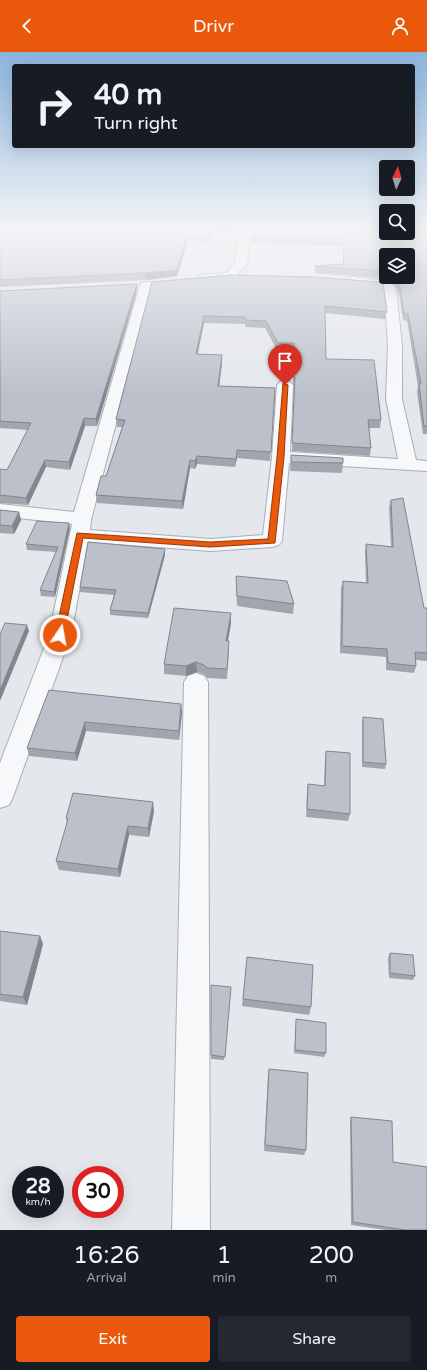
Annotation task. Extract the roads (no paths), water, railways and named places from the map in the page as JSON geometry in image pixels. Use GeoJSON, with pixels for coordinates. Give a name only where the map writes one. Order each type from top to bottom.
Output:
{"type":"FeatureCollection","features":[{"type":"Feature","properties":{"kind":"street"},"geometry":{"type":"LineString","coordinates":[[383,284],[387,285],[390,290],[395,345],[394,399],[408,465]]}},
{"type":"Feature","properties":{"kind":"street"},"geometry":{"type":"LineString","coordinates":[[0,796],[60,635],[81,527],[146,285]]}},
{"type":"Feature","properties":{"kind":"street"},"geometry":{"type":"LineString","coordinates":[[0,510],[81,527],[210,544],[272,541],[281,457],[285,385]]}},
{"type":"Feature","properties":{"kind":"street"},"geometry":{"type":"LineString","coordinates":[[281,457],[427,466]]}},
{"type":"Feature","properties":{"kind":"street"},"geometry":{"type":"LineString","coordinates":[[191,1230],[196,682]]}}]}
